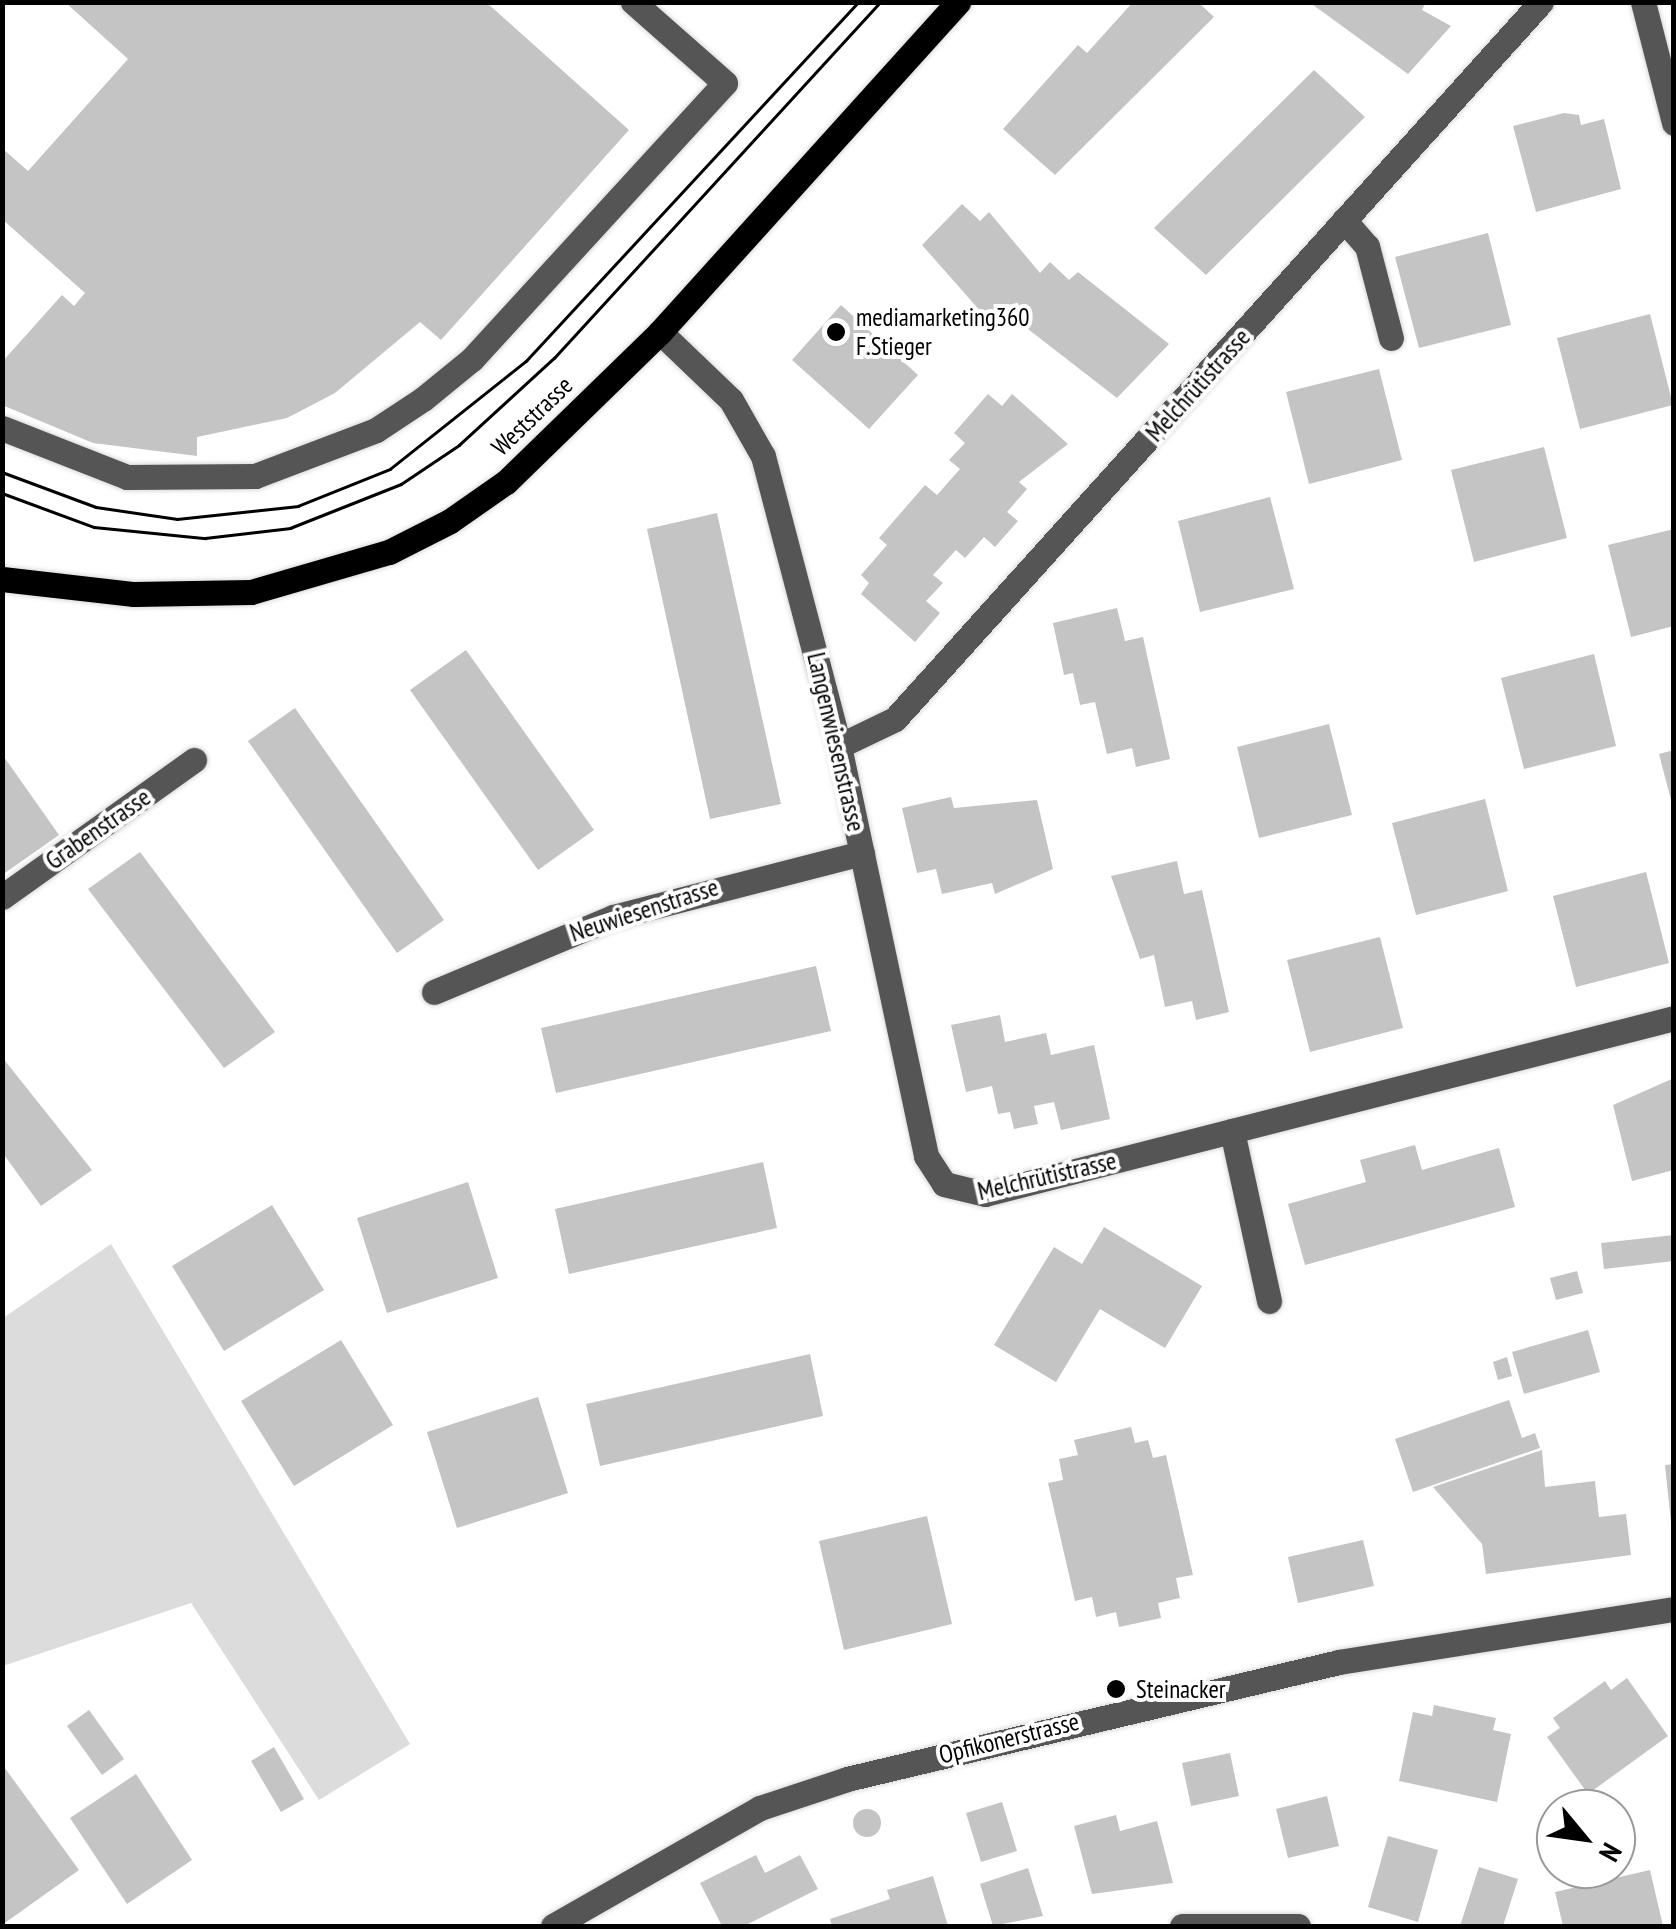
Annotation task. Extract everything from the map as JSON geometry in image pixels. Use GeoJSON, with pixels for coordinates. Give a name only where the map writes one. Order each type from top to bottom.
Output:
{"type":"FeatureCollection","features":[{"type":"Feature","properties":{"kind":"main road","name":"Weststrasse"},"geometry":{"type":"LineString","coordinates":[[2,579],[193,596],[250,592],[389,552],[506,482],[660,332],[958,2]]}},
{"type":"Feature","properties":{"kind":"street"},"geometry":{"type":"LineString","coordinates":[[2,428],[127,477],[255,476],[347,444],[424,399],[472,358],[725,83],[633,2]]}},
{"type":"Feature","properties":{"kind":"street","name":"Melchrütistrasse"},"geometry":{"type":"LineString","coordinates":[[838,746],[894,719],[1541,2]]}},
{"type":"Feature","properties":{"kind":"street"},"geometry":{"type":"LineString","coordinates":[[1643,2],[1674,123]]}},
{"type":"Feature","properties":{"kind":"street"},"geometry":{"type":"LineString","coordinates":[[1344,220],[1366,246],[1391,338]]}},
{"type":"Feature","properties":{"kind":"street","name":"Langenwiesenstrasse"},"geometry":{"type":"LineString","coordinates":[[660,332],[718,386],[758,444],[838,746],[926,1156],[944,1184]]}},
{"type":"Feature","properties":{"kind":"street","name":"Grabenstrasse"},"geometry":{"type":"LineString","coordinates":[[2,897],[194,760]]}},
{"type":"Feature","properties":{"kind":"street","name":"Neuwiesenstrasse"},"geometry":{"type":"LineString","coordinates":[[434,992],[613,917],[862,853]]}},
{"type":"Feature","properties":{"kind":"street","name":"Melchrütistrasse"},"geometry":{"type":"LineString","coordinates":[[944,1184],[985,1194],[1674,1018]]}},
{"type":"Feature","properties":{"kind":"street"},"geometry":{"type":"LineString","coordinates":[[1232,1131],[1269,1302]]}},
{"type":"Feature","properties":{"kind":"street","name":"Opfikonerstrasse"},"geometry":{"type":"LineString","coordinates":[[553,1926],[760,1808],[846,1779],[1339,1662],[1674,1609]]}},
{"type":"Feature","properties":{"kind":"street"},"geometry":{"type":"LineString","coordinates":[[1182,1926],[1298,1926]]}},
{"type":"Feature","properties":{"kind":"shaded area"},"geometry":{"type":"Polygon","coordinates":[[[111,1244],[410,1744],[319,1800],[191,1603],[3,1666],[3,1318],[111,1244]]]}},
{"type":"Feature","properties":{"kind":"building"},"geometry":{"type":"Polygon","coordinates":[[[65,2],[486,2],[629,130],[441,340],[420,322],[335,393],[287,418],[197,437],[197,456],[93,443],[2,405],[2,362],[62,295],[74,306],[85,293],[2,219],[2,148],[28,171],[128,59],[65,2]]]}},
{"type":"Feature","properties":{"kind":"building"},"geometry":{"type":"Polygon","coordinates":[[[1133,2],[1198,2],[1214,17],[1055,175],[1003,129],[1078,45],[1087,53],[1133,2]]]}},
{"type":"Feature","properties":{"kind":"building"},"geometry":{"type":"Polygon","coordinates":[[[1309,2],[1426,2],[1422,10],[1451,26],[1408,74],[1309,2]]]}},
{"type":"Feature","properties":{"kind":"building"},"geometry":{"type":"Polygon","coordinates":[[[1314,70],[1365,117],[1206,275],[1154,228],[1314,70]]]}},
{"type":"Feature","properties":{"kind":"building"},"geometry":{"type":"Polygon","coordinates":[[[1564,113],[1579,115],[1581,125],[1604,119],[1621,189],[1536,212],[1513,126],[1564,113]]]}},
{"type":"Feature","properties":{"kind":"building"},"geometry":{"type":"Polygon","coordinates":[[[962,204],[980,221],[989,212],[1040,273],[1050,262],[1069,280],[1078,272],[1169,344],[1117,398],[1011,316],[997,330],[922,245],[962,204]]]}},
{"type":"Feature","properties":{"kind":"building"},"geometry":{"type":"Polygon","coordinates":[[[1488,233],[1511,325],[1419,348],[1395,257],[1488,233]]]}},
{"type":"Feature","properties":{"kind":"building"},"geometry":{"type":"Polygon","coordinates":[[[841,305],[918,375],[869,429],[792,360],[841,305]]]}},
{"type":"Feature","properties":{"kind":"building"},"geometry":{"type":"Polygon","coordinates":[[[1650,314],[1673,405],[1580,429],[1557,338],[1650,314]]]}},
{"type":"Feature","properties":{"kind":"building"},"geometry":{"type":"Polygon","coordinates":[[[1379,369],[1402,460],[1309,484],[1286,392],[1379,369]]]}},
{"type":"Feature","properties":{"kind":"building"},"geometry":{"type":"Polygon","coordinates":[[[988,394],[1002,406],[1012,394],[1068,444],[1019,482],[1027,489],[1007,512],[1018,521],[995,547],[984,537],[965,558],[956,550],[933,575],[943,583],[926,601],[940,613],[915,642],[861,594],[869,583],[861,575],[887,545],[879,538],[925,485],[937,495],[960,469],[949,460],[965,443],[954,433],[988,394]]]}},
{"type":"Feature","properties":{"kind":"building"},"geometry":{"type":"Polygon","coordinates":[[[1544,447],[1567,538],[1474,562],[1451,470],[1544,447]]]}},
{"type":"Feature","properties":{"kind":"building"},"geometry":{"type":"Polygon","coordinates":[[[1270,497],[1294,589],[1200,612],[1178,521],[1270,497]]]}},
{"type":"Feature","properties":{"kind":"building"},"geometry":{"type":"Polygon","coordinates":[[[717,513],[781,804],[710,819],[647,529],[717,513]]]}},
{"type":"Feature","properties":{"kind":"building"},"geometry":{"type":"Polygon","coordinates":[[[1674,529],[1674,626],[1631,637],[1608,545],[1674,529]]]}},
{"type":"Feature","properties":{"kind":"building"},"geometry":{"type":"Polygon","coordinates":[[[1117,608],[1125,641],[1143,637],[1170,759],[1136,767],[1132,748],[1107,754],[1095,702],[1080,705],[1073,673],[1064,675],[1053,623],[1117,608]]]}},
{"type":"Feature","properties":{"kind":"building"},"geometry":{"type":"Polygon","coordinates":[[[466,650],[594,830],[538,870],[410,690],[466,650]]]}},
{"type":"Feature","properties":{"kind":"building"},"geometry":{"type":"Polygon","coordinates":[[[1594,654],[1616,746],[1524,769],[1501,678],[1594,654]]]}},
{"type":"Feature","properties":{"kind":"building"},"geometry":{"type":"Polygon","coordinates":[[[295,708],[444,920],[397,953],[248,741],[295,708]]]}},
{"type":"Feature","properties":{"kind":"building"},"geometry":{"type":"Polygon","coordinates":[[[1329,724],[1352,815],[1259,838],[1237,747],[1329,724]]]}},
{"type":"Feature","properties":{"kind":"building"},"geometry":{"type":"Polygon","coordinates":[[[1674,750],[1674,804],[1672,804],[1659,754],[1674,750]]]}},
{"type":"Feature","properties":{"kind":"building"},"geometry":{"type":"Polygon","coordinates":[[[2,754],[59,835],[2,875],[2,754]]]}},
{"type":"Feature","properties":{"kind":"building"},"geometry":{"type":"Polygon","coordinates":[[[951,797],[954,808],[1037,800],[1053,869],[995,894],[992,883],[942,894],[936,869],[917,873],[902,808],[951,797]]]}},
{"type":"Feature","properties":{"kind":"building"},"geometry":{"type":"Polygon","coordinates":[[[1485,799],[1508,891],[1416,915],[1392,823],[1485,799]]]}},
{"type":"Feature","properties":{"kind":"building"},"geometry":{"type":"Polygon","coordinates":[[[140,852],[275,1032],[224,1068],[88,889],[140,852]]]}},
{"type":"Feature","properties":{"kind":"building"},"geometry":{"type":"Polygon","coordinates":[[[1177,861],[1184,894],[1202,890],[1229,1012],[1196,1020],[1192,1001],[1165,1007],[1154,955],[1140,959],[1111,876],[1177,861]]]}},
{"type":"Feature","properties":{"kind":"building"},"geometry":{"type":"Polygon","coordinates":[[[1646,872],[1669,963],[1576,987],[1553,896],[1646,872]]]}},
{"type":"Feature","properties":{"kind":"building"},"geometry":{"type":"Polygon","coordinates":[[[1380,937],[1403,1028],[1310,1052],[1287,960],[1380,937]]]}},
{"type":"Feature","properties":{"kind":"building"},"geometry":{"type":"Polygon","coordinates":[[[816,966],[831,1031],[556,1093],[541,1028],[816,966]]]}},
{"type":"Feature","properties":{"kind":"building"},"geometry":{"type":"Polygon","coordinates":[[[1000,1015],[1005,1042],[1046,1033],[1051,1055],[1094,1045],[1110,1119],[1061,1130],[1054,1102],[1034,1106],[1038,1124],[1014,1129],[1010,1112],[998,1114],[992,1086],[966,1092],[951,1025],[1000,1015]]]}},
{"type":"Feature","properties":{"kind":"building"},"geometry":{"type":"Polygon","coordinates":[[[2,1057],[92,1170],[41,1206],[2,1152],[2,1057]]]}},
{"type":"Feature","properties":{"kind":"building"},"geometry":{"type":"Polygon","coordinates":[[[1674,1078],[1674,1170],[1632,1181],[1613,1105],[1674,1078]]]}},
{"type":"Feature","properties":{"kind":"building"},"geometry":{"type":"Polygon","coordinates":[[[1415,1145],[1422,1170],[1499,1148],[1515,1207],[1305,1265],[1288,1204],[1366,1182],[1360,1160],[1415,1145]]]}},
{"type":"Feature","properties":{"kind":"building"},"geometry":{"type":"Polygon","coordinates":[[[763,1162],[777,1228],[569,1274],[555,1209],[763,1162]]]}},
{"type":"Feature","properties":{"kind":"building"},"geometry":{"type":"Polygon","coordinates":[[[468,1182],[498,1278],[387,1313],[357,1218],[468,1182]]]}},
{"type":"Feature","properties":{"kind":"building"},"geometry":{"type":"Polygon","coordinates":[[[272,1205],[324,1290],[224,1351],[172,1266],[272,1205]]]}},
{"type":"Feature","properties":{"kind":"building"},"geometry":{"type":"Polygon","coordinates":[[[1104,1227],[1202,1286],[1165,1348],[1100,1309],[1056,1382],[994,1345],[1054,1247],[1082,1264],[1104,1227]]]}},
{"type":"Feature","properties":{"kind":"building"},"geometry":{"type":"Polygon","coordinates":[[[1674,1235],[1674,1261],[1604,1269],[1601,1243],[1674,1235]]]}},
{"type":"Feature","properties":{"kind":"building"},"geometry":{"type":"Polygon","coordinates":[[[1577,1271],[1583,1293],[1556,1300],[1550,1278],[1577,1271]]]}},
{"type":"Feature","properties":{"kind":"building"},"geometry":{"type":"Polygon","coordinates":[[[1588,1330],[1600,1372],[1524,1394],[1512,1352],[1588,1330]]]}},
{"type":"Feature","properties":{"kind":"building"},"geometry":{"type":"Polygon","coordinates":[[[341,1340],[393,1425],[294,1486],[241,1401],[341,1340]]]}},
{"type":"Feature","properties":{"kind":"building"},"geometry":{"type":"Polygon","coordinates":[[[810,1354],[823,1416],[600,1466],[586,1404],[810,1354]]]}},
{"type":"Feature","properties":{"kind":"building"},"geometry":{"type":"Polygon","coordinates":[[[1507,1357],[1512,1376],[1498,1380],[1493,1362],[1507,1357]]]}},
{"type":"Feature","properties":{"kind":"building"},"geometry":{"type":"Polygon","coordinates":[[[538,1397],[568,1493],[457,1528],[427,1432],[538,1397]]]}},
{"type":"Feature","properties":{"kind":"building"},"geometry":{"type":"Polygon","coordinates":[[[1509,1400],[1522,1438],[1535,1433],[1540,1448],[1413,1492],[1395,1439],[1509,1400]]]}},
{"type":"Feature","properties":{"kind":"building"},"geometry":{"type":"Polygon","coordinates":[[[1131,1427],[1135,1443],[1148,1440],[1153,1458],[1166,1455],[1193,1575],[1176,1578],[1180,1598],[1158,1603],[1161,1618],[1119,1627],[1116,1612],[1096,1617],[1092,1597],[1075,1601],[1048,1483],[1063,1480],[1059,1459],[1078,1455],[1074,1440],[1131,1427]]]}},
{"type":"Feature","properties":{"kind":"building"},"geometry":{"type":"Polygon","coordinates":[[[1542,1450],[1545,1487],[1595,1481],[1599,1517],[1626,1514],[1631,1555],[1486,1574],[1482,1544],[1433,1487],[1542,1450]]]}},
{"type":"Feature","properties":{"kind":"building"},"geometry":{"type":"Polygon","coordinates":[[[1674,1464],[1674,1523],[1671,1523],[1665,1465],[1674,1464]]]}},
{"type":"Feature","properties":{"kind":"building"},"geometry":{"type":"Polygon","coordinates":[[[927,1516],[952,1624],[844,1650],[819,1541],[927,1516]]]}},
{"type":"Feature","properties":{"kind":"building"},"geometry":{"type":"Polygon","coordinates":[[[1363,1540],[1374,1586],[1298,1603],[1288,1557],[1363,1540]]]}},
{"type":"Feature","properties":{"kind":"building"},"geometry":{"type":"Polygon","coordinates":[[[1627,1678],[1668,1736],[1595,1789],[1584,1789],[1547,1737],[1560,1728],[1553,1718],[1605,1681],[1611,1690],[1627,1678]]]}},
{"type":"Feature","properties":{"kind":"building"},"geometry":{"type":"Polygon","coordinates":[[[1434,1705],[1496,1718],[1493,1730],[1511,1734],[1497,1802],[1399,1781],[1413,1712],[1432,1716],[1434,1705]]]}},
{"type":"Feature","properties":{"kind":"building"},"geometry":{"type":"Polygon","coordinates":[[[89,1710],[124,1759],[102,1775],[67,1726],[89,1710]]]}},
{"type":"Feature","properties":{"kind":"building"},"geometry":{"type":"Polygon","coordinates":[[[274,1747],[304,1799],[281,1812],[251,1761],[274,1747]]]}},
{"type":"Feature","properties":{"kind":"building"},"geometry":{"type":"Polygon","coordinates":[[[1230,1753],[1239,1796],[1191,1806],[1182,1763],[1230,1753]]]}},
{"type":"Feature","properties":{"kind":"building"},"geometry":{"type":"Polygon","coordinates":[[[2,1764],[79,1870],[2,1925],[2,1764]]]}},
{"type":"Feature","properties":{"kind":"building"},"geometry":{"type":"Polygon","coordinates":[[[136,1774],[192,1860],[127,1904],[70,1818],[136,1774]]]}},
{"type":"Feature","properties":{"kind":"building"},"geometry":{"type":"Polygon","coordinates":[[[1327,1796],[1339,1846],[1288,1858],[1276,1809],[1327,1796]]]}},
{"type":"Feature","properties":{"kind":"building"},"geometry":{"type":"Polygon","coordinates":[[[1002,1802],[1017,1851],[981,1862],[966,1813],[1002,1802]]]}},
{"type":"Feature","properties":{"kind":"building"},"geometry":{"type":"Polygon","coordinates":[[[867,1809],[877,1813],[881,1823],[877,1833],[867,1837],[857,1833],[853,1823],[857,1813],[867,1809]]]}},
{"type":"Feature","properties":{"kind":"building"},"geometry":{"type":"Polygon","coordinates":[[[1116,1815],[1120,1831],[1157,1821],[1173,1883],[1092,1894],[1074,1826],[1116,1815]]]}},
{"type":"Feature","properties":{"kind":"building"},"geometry":{"type":"Polygon","coordinates":[[[1388,1836],[1438,1850],[1418,1922],[1368,1907],[1388,1836]]]}},
{"type":"Feature","properties":{"kind":"building"},"geometry":{"type":"Polygon","coordinates":[[[756,1855],[765,1873],[800,1855],[818,1889],[744,1926],[722,1926],[700,1883],[756,1855]]]}},
{"type":"Feature","properties":{"kind":"building"},"geometry":{"type":"Polygon","coordinates":[[[1479,1867],[1518,1879],[1503,1926],[1460,1926],[1479,1867]]]}},
{"type":"Feature","properties":{"kind":"building"},"geometry":{"type":"Polygon","coordinates":[[[1028,1868],[1043,1916],[993,1926],[980,1884],[1028,1868]]]}},
{"type":"Feature","properties":{"kind":"building"},"geometry":{"type":"Polygon","coordinates":[[[1650,1870],[1663,1926],[1563,1926],[1555,1892],[1636,1889],[1636,1873],[1650,1870]]]}},
{"type":"Feature","properties":{"kind":"building"},"geometry":{"type":"Polygon","coordinates":[[[933,1876],[948,1926],[832,1926],[830,1919],[890,1899],[887,1890],[933,1876]]]}},
{"type":"Feature","properties":{"kind":"tram line"},"geometry":{"type":"LineString","coordinates":[[2,472],[96,507],[177,519],[298,506],[390,469],[526,361],[858,2]]}},
{"type":"Feature","properties":{"kind":"tram line"},"geometry":{"type":"LineString","coordinates":[[2,493],[94,527],[205,538],[290,528],[401,484],[459,445],[554,358],[880,2]]}},
{"type":"Feature","properties":{"kind":"place","name":"mediamarketing360 F.Stieger"},"geometry":{"type":"Point","coordinates":[836,332]}},
{"type":"Feature","properties":{"kind":"place","name":"Steinacker"},"geometry":{"type":"Point","coordinates":[1116,1689]}}]}
